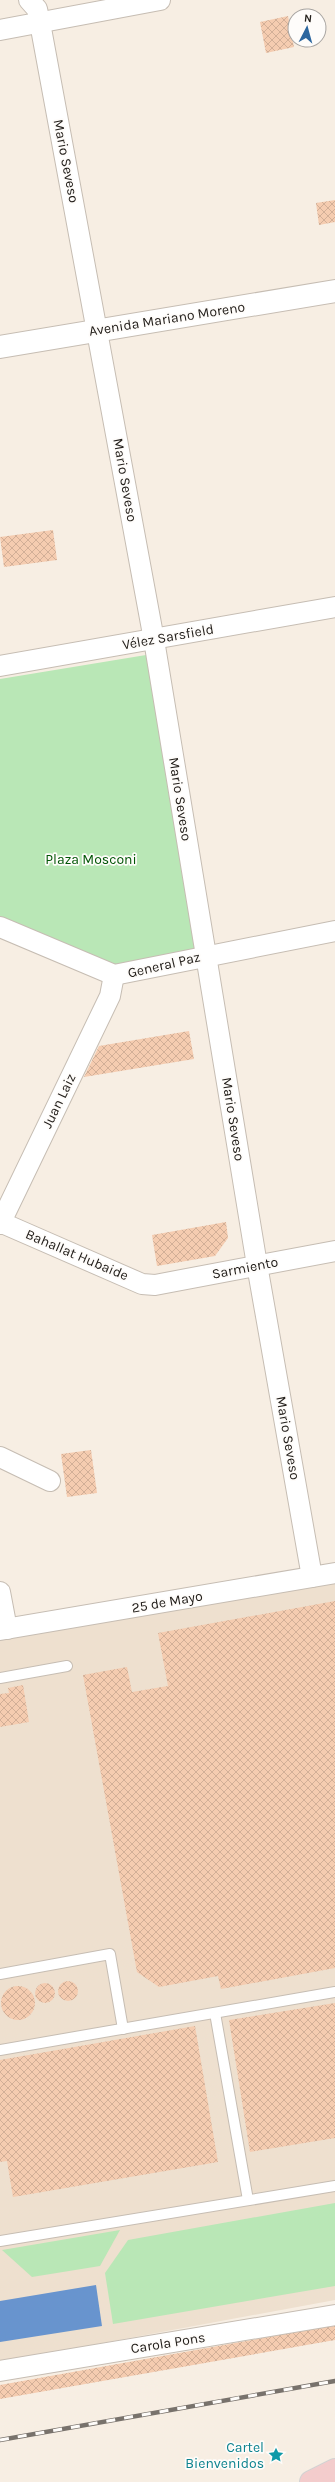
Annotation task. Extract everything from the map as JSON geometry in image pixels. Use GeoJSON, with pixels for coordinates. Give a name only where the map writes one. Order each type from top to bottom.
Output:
{"type":"FeatureCollection","features":[{"type":"Feature","properties":{"kind":"highway"},"geometry":{"type":"LineString","coordinates":[[311,2482],[335,2470]]}},
{"type":"Feature","properties":{"kind":"main road","name":"Avenida Mariano Moreno"},"geometry":{"type":"LineString","coordinates":[[0,347],[335,291]]}},
{"type":"Feature","properties":{"kind":"street","name":"Mario Seveso"},"geometry":{"type":"LineString","coordinates":[[29,0],[37,9],[40,23],[98,330],[154,640],[258,1265],[312,1577]]}},
{"type":"Feature","properties":{"kind":"street"},"geometry":{"type":"LineString","coordinates":[[0,30],[160,0]]}},
{"type":"Feature","properties":{"kind":"street","name":"Vélez Sarsfield"},"geometry":{"type":"LineString","coordinates":[[0,666],[335,607]]}},
{"type":"Feature","properties":{"kind":"street","name":"General Paz"},"geometry":{"type":"LineString","coordinates":[[0,927],[114,975],[206,955],[335,931]]}},
{"type":"Feature","properties":{"kind":"street","name":"Juan Laiz"},"geometry":{"type":"LineString","coordinates":[[0,1223],[110,996],[114,975]]}},
{"type":"Feature","properties":{"kind":"street","name":"Bahallat Hubaide"},"geometry":{"type":"LineString","coordinates":[[0,1223],[142,1284],[155,1285]]}},
{"type":"Feature","properties":{"kind":"street","name":"Sarmiento"},"geometry":{"type":"LineString","coordinates":[[155,1285],[335,1250]]}},
{"type":"Feature","properties":{"kind":"street"},"geometry":{"type":"LineString","coordinates":[[0,1457],[50,1481]]}},
{"type":"Feature","properties":{"kind":"street","name":"25 de Mayo"},"geometry":{"type":"LineString","coordinates":[[4,1630],[335,1573]]}},
{"type":"Feature","properties":{"kind":"street"},"geometry":{"type":"LineString","coordinates":[[0,1592],[4,1630]]}},
{"type":"Feature","properties":{"kind":"street","name":"Carola Pons"},"geometry":{"type":"LineString","coordinates":[[0,2371],[335,2315]]}},
{"type":"Feature","properties":{"kind":"lane"},"geometry":{"type":"LineString","coordinates":[[0,1678],[67,1666]]}},
{"type":"Feature","properties":{"kind":"lane"},"geometry":{"type":"LineString","coordinates":[[0,1974],[110,1954],[123,2029]]}},
{"type":"Feature","properties":{"kind":"lane"},"geometry":{"type":"LineString","coordinates":[[0,2050],[335,1992]]}},
{"type":"Feature","properties":{"kind":"lane"},"geometry":{"type":"LineString","coordinates":[[215,2013],[248,2200]]}},
{"type":"Feature","properties":{"kind":"lane"},"geometry":{"type":"LineString","coordinates":[[0,2241],[335,2186]]}},
{"type":"Feature","properties":{"kind":"shaded area"},"geometry":{"type":"Polygon","coordinates":[[[335,1581],[335,2300],[0,2362],[0,1639],[335,1581]]]}},
{"type":"Feature","properties":{"kind":"green space","name":"Plaza Mosconi"},"geometry":{"type":"Polygon","coordinates":[[[146,655],[200,949],[113,969],[0,918],[0,679],[146,655]]]}},
{"type":"Feature","properties":{"kind":"green space"},"geometry":{"type":"Polygon","coordinates":[[[335,2203],[335,2286],[113,2324],[105,2273],[128,2240],[335,2203]]]}},
{"type":"Feature","properties":{"kind":"green space"},"geometry":{"type":"Polygon","coordinates":[[[120,2230],[100,2266],[32,2277],[2,2250],[120,2230]]]}},
{"type":"Feature","properties":{"kind":"water"},"geometry":{"type":"Polygon","coordinates":[[[96,2285],[102,2326],[0,2342],[0,2301],[96,2285]]]}},
{"type":"Feature","properties":{"kind":"building"},"geometry":{"type":"Polygon","coordinates":[[[287,16],[287,48],[289,48],[266,53],[260,22],[287,16]]]}},
{"type":"Feature","properties":{"kind":"building"},"geometry":{"type":"Polygon","coordinates":[[[335,200],[335,222],[319,225],[316,203],[335,200]]]}},
{"type":"Feature","properties":{"kind":"building"},"geometry":{"type":"Polygon","coordinates":[[[53,530],[57,560],[4,567],[0,537],[53,530]]]}},
{"type":"Feature","properties":{"kind":"building"},"geometry":{"type":"Polygon","coordinates":[[[189,1031],[194,1059],[84,1077],[99,1046],[189,1031]]]}},
{"type":"Feature","properties":{"kind":"building"},"geometry":{"type":"Polygon","coordinates":[[[226,1222],[228,1238],[215,1256],[157,1266],[152,1235],[226,1222]]]}},
{"type":"Feature","properties":{"kind":"building"},"geometry":{"type":"Polygon","coordinates":[[[91,1450],[97,1493],[67,1497],[61,1454],[91,1450]]]}},
{"type":"Feature","properties":{"kind":"building"},"geometry":{"type":"Polygon","coordinates":[[[335,1601],[335,1968],[221,1989],[218,1976],[159,1987],[137,1972],[83,1675],[127,1667],[132,1692],[168,1686],[158,1633],[335,1601]]]}},
{"type":"Feature","properties":{"kind":"building"},"geometry":{"type":"Polygon","coordinates":[[[23,1685],[29,1722],[0,1727],[0,1694],[9,1693],[8,1688],[23,1685]]]}},
{"type":"Feature","properties":{"kind":"building"},"geometry":{"type":"Polygon","coordinates":[[[68,1981],[75,1984],[78,1991],[75,1998],[68,2001],[61,1998],[58,1991],[61,1984],[68,1981]]]}},
{"type":"Feature","properties":{"kind":"building"},"geometry":{"type":"Polygon","coordinates":[[[45,1983],[52,1986],[55,1993],[52,2000],[45,2003],[38,2000],[35,1993],[38,1986],[45,1983]]]}},
{"type":"Feature","properties":{"kind":"building"},"geometry":{"type":"Polygon","coordinates":[[[18,1986],[24,1987],[30,1991],[34,1997],[34,2009],[30,2015],[24,2019],[18,2020],[12,2019],[6,2015],[2,2009],[1,2003],[2,1997],[6,1991],[12,1987],[18,1986]]]}},
{"type":"Feature","properties":{"kind":"building"},"geometry":{"type":"Polygon","coordinates":[[[335,2003],[335,2138],[250,2152],[229,2020],[335,2003]]]}},
{"type":"Feature","properties":{"kind":"building"},"geometry":{"type":"Polygon","coordinates":[[[195,2026],[218,2162],[13,2197],[7,2161],[0,2162],[0,2060],[195,2026]]]}},
{"type":"Feature","properties":{"kind":"building"},"geometry":{"type":"Polygon","coordinates":[[[335,2325],[335,2340],[0,2399],[0,2385],[335,2325]]]}},
{"type":"Feature","properties":{"kind":"railway"},"geometry":{"type":"LineString","coordinates":[[0,2440],[335,2381]]}},
{"type":"Feature","properties":{"kind":"place","name":"Cartel Bienvenidos"},"geometry":{"type":"Point","coordinates":[276,2455]}}]}
